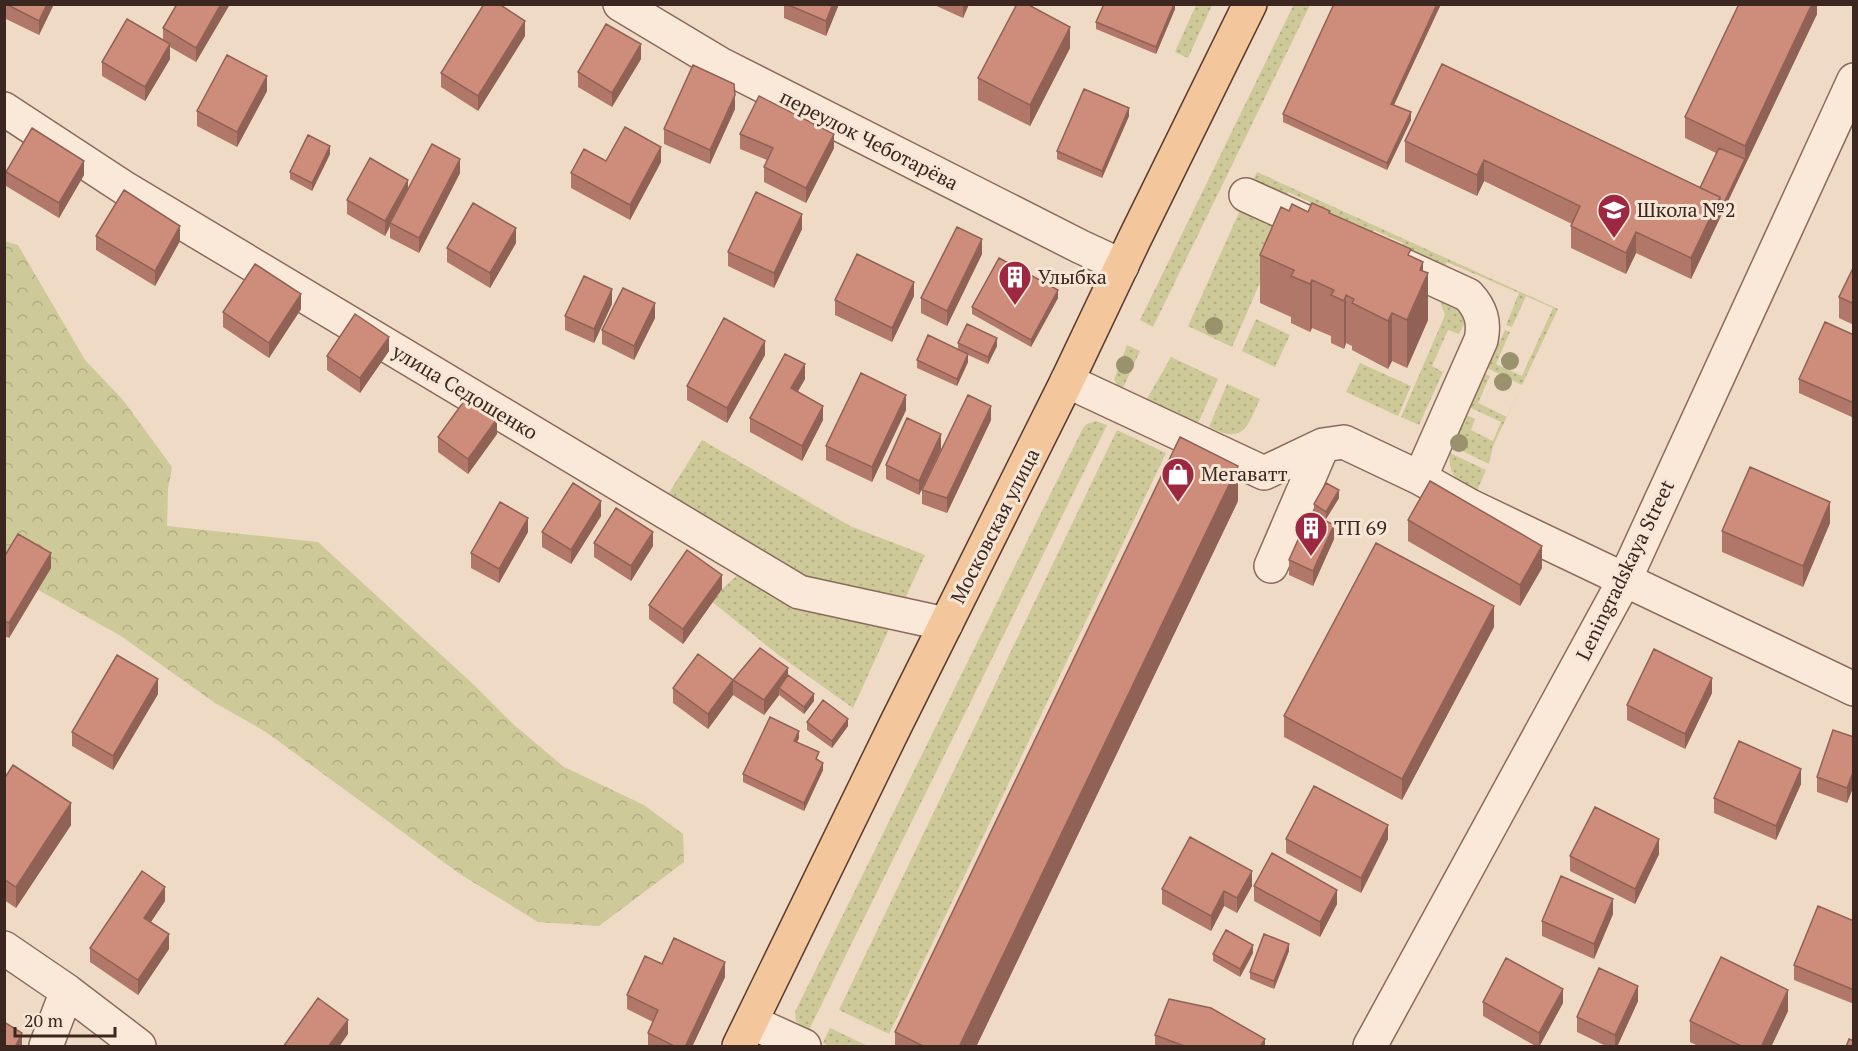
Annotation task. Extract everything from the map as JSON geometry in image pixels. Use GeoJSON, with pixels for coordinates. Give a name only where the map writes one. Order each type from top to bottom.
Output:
{"type":"FeatureCollection","features":[{"type":"Feature","properties":{"kind":"main road","name":"Московская улица"},"geometry":{"type":"LineString","coordinates":[[745,1034],[894,726],[1067,381],[1250,4]]}},
{"type":"Feature","properties":{"kind":"street","name":"переулок Чеботарёва"},"geometry":{"type":"LineString","coordinates":[[620,4],[720,64],[1122,266]]}},
{"type":"Feature","properties":{"kind":"street","name":"Leningradskaya Street"},"geometry":{"type":"LineString","coordinates":[[1370,1047],[1625,579],[1854,80]]}},
{"type":"Feature","properties":{"kind":"street","name":"улица Седошенко"},"geometry":{"type":"LineString","coordinates":[[4,109],[126,189],[799,592],[946,624]]}},
{"type":"Feature","properties":{"kind":"street"},"geometry":{"type":"LineString","coordinates":[[1246,195],[1457,289],[1477,304],[1484,328],[1482,340],[1420,478]]}},
{"type":"Feature","properties":{"kind":"street"},"geometry":{"type":"LineString","coordinates":[[1067,381],[1264,473],[1323,445],[1344,442],[1420,478],[1470,506],[1854,689]]}},
{"type":"Feature","properties":{"kind":"street"},"geometry":{"type":"LineString","coordinates":[[1271,566],[1323,445]]}},
{"type":"Feature","properties":{"kind":"street"},"geometry":{"type":"LineString","coordinates":[[4,948],[139,1047]]}},
{"type":"Feature","properties":{"kind":"street"},"geometry":{"type":"LineString","coordinates":[[46,1047],[67,992]]}},
{"type":"Feature","properties":{"kind":"street"},"geometry":{"type":"LineString","coordinates":[[745,1034],[804,1047]]}},
{"type":"Feature","properties":{"kind":"green space"},"geometry":{"type":"Polygon","coordinates":[[[1294,4],[1310,5],[1153,327],[1140,320],[1294,4]]]}},
{"type":"Feature","properties":{"kind":"green space"},"geometry":{"type":"Polygon","coordinates":[[[1196,5],[1212,5],[1188,58],[1175,52],[1196,5]]]}},
{"type":"Feature","properties":{"kind":"green space"},"geometry":{"type":"Polygon","coordinates":[[[1257,172],[1558,309],[1522,385],[1487,368],[1505,330],[1510,332],[1496,364],[1522,376],[1553,308],[1526,296],[1512,327],[1506,325],[1519,293],[1447,262],[1442,271],[1400,252],[1403,243],[1374,230],[1370,239],[1355,232],[1357,225],[1334,215],[1331,222],[1306,211],[1310,202],[1288,192],[1284,201],[1251,185],[1257,172]]]}},
{"type":"Feature","properties":{"kind":"green space"},"geometry":{"type":"Polygon","coordinates":[[[1242,206],[1284,227],[1232,347],[1188,326],[1242,206]]]}},
{"type":"Feature","properties":{"kind":"green space"},"geometry":{"type":"Polygon","coordinates":[[[4,241],[18,245],[85,360],[123,400],[172,467],[168,489],[167,526],[318,542],[474,685],[513,724],[564,767],[644,805],[683,834],[684,862],[599,926],[538,922],[460,874],[266,732],[215,703],[121,636],[24,582],[5,553],[4,241]]]}},
{"type":"Feature","properties":{"kind":"green space"},"geometry":{"type":"Polygon","coordinates":[[[1437,294],[1453,301],[1468,317],[1459,334],[1448,330],[1432,366],[1443,372],[1419,425],[1401,417],[1445,315],[1437,294]]]}},
{"type":"Feature","properties":{"kind":"green space"},"geometry":{"type":"Polygon","coordinates":[[[1256,319],[1290,335],[1275,367],[1242,351],[1256,319]]]}},
{"type":"Feature","properties":{"kind":"green space"},"geometry":{"type":"Polygon","coordinates":[[[1127,345],[1140,351],[1122,390],[1114,379],[1127,345]]]}},
{"type":"Feature","properties":{"kind":"green space"},"geometry":{"type":"Polygon","coordinates":[[[1171,357],[1218,379],[1198,423],[1147,399],[1171,357]]]}},
{"type":"Feature","properties":{"kind":"green space"},"geometry":{"type":"Polygon","coordinates":[[[1360,363],[1411,386],[1398,416],[1346,392],[1360,363]]]}},
{"type":"Feature","properties":{"kind":"green space"},"geometry":{"type":"Polygon","coordinates":[[[1484,373],[1490,376],[1478,403],[1507,417],[1493,446],[1489,464],[1452,446],[1466,415],[1475,419],[1471,430],[1493,441],[1501,422],[1469,407],[1484,373]]]}},
{"type":"Feature","properties":{"kind":"green space"},"geometry":{"type":"Polygon","coordinates":[[[1227,384],[1260,399],[1243,430],[1230,434],[1209,427],[1227,384]]]}},
{"type":"Feature","properties":{"kind":"green space"},"geometry":{"type":"Polygon","coordinates":[[[1096,421],[1107,425],[808,1032],[796,1021],[795,1012],[1083,428],[1096,421]]]}},
{"type":"Feature","properties":{"kind":"green space"},"geometry":{"type":"Polygon","coordinates":[[[1117,430],[1166,453],[889,1034],[839,1010],[1117,430]]]}},
{"type":"Feature","properties":{"kind":"green space"},"geometry":{"type":"Polygon","coordinates":[[[702,440],[850,526],[925,555],[903,603],[801,579],[669,493],[702,440]]]}},
{"type":"Feature","properties":{"kind":"green space"},"geometry":{"type":"Polygon","coordinates":[[[1450,453],[1486,470],[1477,491],[1455,477],[1452,472],[1450,453]]]}},
{"type":"Feature","properties":{"kind":"green space"},"geometry":{"type":"Polygon","coordinates":[[[742,571],[890,627],[853,708],[780,656],[706,597],[722,589],[742,571]]]}},
{"type":"Feature","properties":{"kind":"green space"},"geometry":{"type":"Polygon","coordinates":[[[830,1028],[868,1046],[829,1046],[823,1043],[830,1028]]]}},
{"type":"Feature","properties":{"kind":"building"},"geometry":{"type":"Polygon","coordinates":[[[6,4],[47,4],[39,21],[6,4]]]}},
{"type":"Feature","properties":{"kind":"building"},"geometry":{"type":"Polygon","coordinates":[[[177,4],[221,4],[196,48],[163,28],[177,4]]]}},
{"type":"Feature","properties":{"kind":"building"},"geometry":{"type":"Polygon","coordinates":[[[484,4],[499,4],[525,21],[478,96],[441,73],[484,4]]]}},
{"type":"Feature","properties":{"kind":"building"},"geometry":{"type":"Polygon","coordinates":[[[786,4],[833,4],[826,21],[786,4]]]}},
{"type":"Feature","properties":{"kind":"building"},"geometry":{"type":"Polygon","coordinates":[[[1017,4],[1027,4],[1070,27],[1030,105],[978,78],[1017,4]]]}},
{"type":"Feature","properties":{"kind":"building"},"geometry":{"type":"Polygon","coordinates":[[[1104,4],[1174,4],[1156,47],[1096,22],[1104,4]]]}},
{"type":"Feature","properties":{"kind":"building"},"geometry":{"type":"Polygon","coordinates":[[[1334,4],[1437,4],[1391,104],[1411,112],[1387,163],[1283,114],[1334,4]]]}},
{"type":"Feature","properties":{"kind":"building"},"geometry":{"type":"Polygon","coordinates":[[[1739,4],[1812,4],[1745,146],[1685,117],[1739,4]]]}},
{"type":"Feature","properties":{"kind":"building"},"geometry":{"type":"Polygon","coordinates":[[[127,19],[170,44],[145,87],[102,62],[127,19]]]}},
{"type":"Feature","properties":{"kind":"building"},"geometry":{"type":"Polygon","coordinates":[[[606,24],[641,44],[612,93],[578,72],[606,24]]]}},
{"type":"Feature","properties":{"kind":"building"},"geometry":{"type":"Polygon","coordinates":[[[227,55],[267,76],[237,132],[197,111],[227,55]]]}},
{"type":"Feature","properties":{"kind":"building"},"geometry":{"type":"Polygon","coordinates":[[[1442,64],[1720,197],[1691,258],[1636,232],[1626,253],[1571,226],[1580,206],[1484,160],[1477,175],[1405,141],[1442,64]]]}},
{"type":"Feature","properties":{"kind":"building"},"geometry":{"type":"Polygon","coordinates":[[[693,65],[734,84],[735,95],[710,150],[664,129],[693,65]]]}},
{"type":"Feature","properties":{"kind":"building"},"geometry":{"type":"Polygon","coordinates":[[[1084,89],[1129,108],[1102,171],[1057,151],[1084,89]]]}},
{"type":"Feature","properties":{"kind":"building"},"geometry":{"type":"Polygon","coordinates":[[[759,96],[834,134],[806,188],[764,167],[773,148],[740,134],[759,96]]]}},
{"type":"Feature","properties":{"kind":"building"},"geometry":{"type":"Polygon","coordinates":[[[625,127],[661,147],[630,205],[571,173],[584,149],[606,161],[625,127]]]}},
{"type":"Feature","properties":{"kind":"building"},"geometry":{"type":"Polygon","coordinates":[[[32,128],[84,161],[59,203],[6,172],[32,128]]]}},
{"type":"Feature","properties":{"kind":"building"},"geometry":{"type":"Polygon","coordinates":[[[308,135],[330,146],[312,183],[290,172],[308,135]]]}},
{"type":"Feature","properties":{"kind":"building"},"geometry":{"type":"Polygon","coordinates":[[[432,144],[460,159],[419,238],[390,223],[432,144]]]}},
{"type":"Feature","properties":{"kind":"building"},"geometry":{"type":"Polygon","coordinates":[[[1719,148],[1745,159],[1720,211],[1720,197],[1700,188],[1719,148]]]}},
{"type":"Feature","properties":{"kind":"building"},"geometry":{"type":"Polygon","coordinates":[[[370,158],[408,180],[385,221],[347,200],[370,158]]]}},
{"type":"Feature","properties":{"kind":"building"},"geometry":{"type":"Polygon","coordinates":[[[124,190],[180,226],[155,271],[96,236],[124,190]]]}},
{"type":"Feature","properties":{"kind":"building"},"geometry":{"type":"Polygon","coordinates":[[[756,192],[802,214],[774,273],[728,252],[756,192]]]}},
{"type":"Feature","properties":{"kind":"building"},"geometry":{"type":"Polygon","coordinates":[[[473,203],[516,228],[490,273],[447,248],[473,203]]]}},
{"type":"Feature","properties":{"kind":"building"},"geometry":{"type":"Polygon","coordinates":[[[1312,203],[1330,211],[1329,213],[1411,249],[1408,255],[1423,262],[1420,270],[1428,273],[1407,320],[1392,313],[1388,321],[1352,303],[1354,299],[1346,295],[1344,301],[1331,295],[1334,290],[1312,280],[1310,284],[1291,276],[1294,270],[1260,255],[1281,207],[1289,211],[1292,204],[1308,212],[1312,203]]]}},
{"type":"Feature","properties":{"kind":"building"},"geometry":{"type":"Polygon","coordinates":[[[957,227],[982,239],[947,311],[921,298],[957,227]]]}},
{"type":"Feature","properties":{"kind":"building"},"geometry":{"type":"Polygon","coordinates":[[[857,254],[914,282],[892,328],[835,300],[857,254]]]}},
{"type":"Feature","properties":{"kind":"building","name":"Улыбка"},"geometry":{"type":"Polygon","coordinates":[[[999,258],[1058,290],[1031,340],[972,307],[999,258]]]}},
{"type":"Feature","properties":{"kind":"building"},"geometry":{"type":"Polygon","coordinates":[[[255,264],[301,294],[269,343],[223,312],[255,264]]]}},
{"type":"Feature","properties":{"kind":"building"},"geometry":{"type":"Polygon","coordinates":[[[1854,266],[1854,304],[1839,297],[1854,266]]]}},
{"type":"Feature","properties":{"kind":"building"},"geometry":{"type":"Polygon","coordinates":[[[584,276],[612,289],[594,329],[565,316],[584,276]]]}},
{"type":"Feature","properties":{"kind":"building"},"geometry":{"type":"Polygon","coordinates":[[[623,288],[655,303],[634,346],[602,330],[623,288]]]}},
{"type":"Feature","properties":{"kind":"building"},"geometry":{"type":"Polygon","coordinates":[[[355,314],[389,337],[360,378],[327,356],[355,314]]]}},
{"type":"Feature","properties":{"kind":"building"},"geometry":{"type":"Polygon","coordinates":[[[724,318],[765,341],[727,408],[687,386],[724,318]]]}},
{"type":"Feature","properties":{"kind":"building"},"geometry":{"type":"Polygon","coordinates":[[[1825,322],[1854,335],[1854,403],[1799,379],[1825,322]]]}},
{"type":"Feature","properties":{"kind":"building"},"geometry":{"type":"Polygon","coordinates":[[[967,324],[997,338],[988,357],[958,343],[967,324]]]}},
{"type":"Feature","properties":{"kind":"building"},"geometry":{"type":"Polygon","coordinates":[[[928,335],[968,354],[957,379],[917,360],[928,335]]]}},
{"type":"Feature","properties":{"kind":"building"},"geometry":{"type":"Polygon","coordinates":[[[785,354],[805,364],[791,388],[823,406],[802,446],[750,418],[785,354]]]}},
{"type":"Feature","properties":{"kind":"building"},"geometry":{"type":"Polygon","coordinates":[[[861,373],[906,395],[872,467],[826,446],[861,373]]]}},
{"type":"Feature","properties":{"kind":"building"},"geometry":{"type":"Polygon","coordinates":[[[968,395],[991,406],[947,498],[922,490],[968,395]]]}},
{"type":"Feature","properties":{"kind":"building"},"geometry":{"type":"Polygon","coordinates":[[[467,397],[497,419],[468,459],[438,437],[467,397]]]}},
{"type":"Feature","properties":{"kind":"building"},"geometry":{"type":"Polygon","coordinates":[[[907,418],[941,434],[919,481],[886,465],[907,418]]]}},
{"type":"Feature","properties":{"kind":"building"},"geometry":{"type":"Polygon","coordinates":[[[1180,437],[1238,466],[959,1047],[925,1047],[895,1032],[1180,437]]]}},
{"type":"Feature","properties":{"kind":"building"},"geometry":{"type":"Polygon","coordinates":[[[1750,467],[1830,502],[1803,566],[1722,531],[1750,467]]]}},
{"type":"Feature","properties":{"kind":"building"},"geometry":{"type":"Polygon","coordinates":[[[1430,481],[1542,546],[1520,585],[1408,520],[1430,481]]]}},
{"type":"Feature","properties":{"kind":"building"},"geometry":{"type":"Polygon","coordinates":[[[573,483],[601,501],[571,550],[542,532],[573,483]]]}},
{"type":"Feature","properties":{"kind":"building"},"geometry":{"type":"Polygon","coordinates":[[[1326,483],[1339,490],[1326,512],[1314,504],[1326,483]]]}},
{"type":"Feature","properties":{"kind":"building"},"geometry":{"type":"Polygon","coordinates":[[[500,502],[528,518],[499,569],[471,553],[500,502]]]}},
{"type":"Feature","properties":{"kind":"building"},"geometry":{"type":"Polygon","coordinates":[[[616,508],[653,532],[631,566],[594,543],[616,508]]]}},
{"type":"Feature","properties":{"kind":"building"},"geometry":{"type":"Polygon","coordinates":[[[1310,513],[1334,525],[1313,571],[1289,560],[1310,513]]]}},
{"type":"Feature","properties":{"kind":"building"},"geometry":{"type":"Polygon","coordinates":[[[18,534],[51,553],[9,623],[4,621],[4,557],[18,534]]]}},
{"type":"Feature","properties":{"kind":"building"},"geometry":{"type":"Polygon","coordinates":[[[1376,543],[1494,606],[1402,779],[1284,716],[1376,543]]]}},
{"type":"Feature","properties":{"kind":"building"},"geometry":{"type":"Polygon","coordinates":[[[687,550],[722,575],[683,629],[649,605],[687,550]]]}},
{"type":"Feature","properties":{"kind":"building"},"geometry":{"type":"Polygon","coordinates":[[[760,648],[788,668],[764,700],[733,680],[760,648]]]}},
{"type":"Feature","properties":{"kind":"building"},"geometry":{"type":"Polygon","coordinates":[[[1654,649],[1712,678],[1685,734],[1627,705],[1654,649]]]}},
{"type":"Feature","properties":{"kind":"building"},"geometry":{"type":"Polygon","coordinates":[[[698,654],[733,680],[708,714],[673,688],[698,654]]]}},
{"type":"Feature","properties":{"kind":"building"},"geometry":{"type":"Polygon","coordinates":[[[117,655],[158,679],[113,756],[72,732],[117,655]]]}},
{"type":"Feature","properties":{"kind":"building"},"geometry":{"type":"Polygon","coordinates":[[[788,675],[814,694],[804,707],[779,688],[788,675]]]}},
{"type":"Feature","properties":{"kind":"building"},"geometry":{"type":"Polygon","coordinates":[[[823,700],[848,719],[832,741],[807,722],[823,700]]]}},
{"type":"Feature","properties":{"kind":"building"},"geometry":{"type":"Polygon","coordinates":[[[770,717],[799,731],[794,741],[819,752],[816,759],[823,763],[804,803],[743,774],[770,717]]]}},
{"type":"Feature","properties":{"kind":"building"},"geometry":{"type":"Polygon","coordinates":[[[1833,730],[1854,737],[1854,770],[1847,788],[1817,777],[1833,730]]]}},
{"type":"Feature","properties":{"kind":"building"},"geometry":{"type":"Polygon","coordinates":[[[1739,741],[1801,769],[1776,826],[1714,798],[1739,741]]]}},
{"type":"Feature","properties":{"kind":"building"},"geometry":{"type":"Polygon","coordinates":[[[13,765],[71,803],[16,887],[4,879],[4,779],[13,765]]]}},
{"type":"Feature","properties":{"kind":"building"},"geometry":{"type":"Polygon","coordinates":[[[1314,786],[1388,825],[1361,878],[1286,839],[1314,786]]]}},
{"type":"Feature","properties":{"kind":"building"},"geometry":{"type":"Polygon","coordinates":[[[1595,807],[1659,839],[1635,889],[1570,856],[1595,807]]]}},
{"type":"Feature","properties":{"kind":"building"},"geometry":{"type":"Polygon","coordinates":[[[1190,837],[1252,871],[1237,898],[1224,891],[1211,916],[1162,889],[1190,837]]]}},
{"type":"Feature","properties":{"kind":"building"},"geometry":{"type":"Polygon","coordinates":[[[1272,853],[1337,890],[1320,922],[1254,886],[1272,853]]]}},
{"type":"Feature","properties":{"kind":"building"},"geometry":{"type":"Polygon","coordinates":[[[142,871],[165,887],[144,918],[169,934],[138,980],[90,948],[142,871]]]}},
{"type":"Feature","properties":{"kind":"building"},"geometry":{"type":"Polygon","coordinates":[[[1561,876],[1613,899],[1594,944],[1542,921],[1561,876]]]}},
{"type":"Feature","properties":{"kind":"building"},"geometry":{"type":"Polygon","coordinates":[[[1818,906],[1854,921],[1854,990],[1794,965],[1818,906]]]}},
{"type":"Feature","properties":{"kind":"building"},"geometry":{"type":"Polygon","coordinates":[[[1226,930],[1253,945],[1240,969],[1213,954],[1226,930]]]}},
{"type":"Feature","properties":{"kind":"building"},"geometry":{"type":"Polygon","coordinates":[[[1264,934],[1289,944],[1274,981],[1250,972],[1264,934]]]}},
{"type":"Feature","properties":{"kind":"building"},"geometry":{"type":"Polygon","coordinates":[[[674,938],[725,962],[685,1047],[676,1047],[648,1033],[658,1010],[627,995],[645,956],[662,964],[674,938]]]}},
{"type":"Feature","properties":{"kind":"building"},"geometry":{"type":"Polygon","coordinates":[[[1721,957],[1788,990],[1761,1047],[1743,1047],[1690,1021],[1721,957]]]}},
{"type":"Feature","properties":{"kind":"building"},"geometry":{"type":"Polygon","coordinates":[[[1506,958],[1563,989],[1539,1033],[1483,1002],[1506,958]]]}},
{"type":"Feature","properties":{"kind":"building"},"geometry":{"type":"Polygon","coordinates":[[[1599,968],[1638,986],[1615,1035],[1577,1017],[1599,968]]]}},
{"type":"Feature","properties":{"kind":"building"},"geometry":{"type":"Polygon","coordinates":[[[318,998],[348,1020],[328,1047],[283,1047],[318,998]]]}},
{"type":"Feature","properties":{"kind":"building"},"geometry":{"type":"Polygon","coordinates":[[[1169,999],[1211,1008],[1265,1039],[1260,1047],[1187,1047],[1155,1035],[1169,999]]]}},
{"type":"Feature","properties":{"kind":"building"},"geometry":{"type":"Polygon","coordinates":[[[4,1022],[22,1033],[15,1047],[4,1047],[4,1022]]]}},
{"type":"Feature","properties":{"kind":"building"},"geometry":{"type":"Polygon","coordinates":[[[1849,1039],[1854,1041],[1854,1047],[1846,1047],[1849,1039]]]}},
{"type":"Feature","properties":{"kind":"place","name":"Школа №2"},"geometry":{"type":"Point","coordinates":[1614,239]}},
{"type":"Feature","properties":{"kind":"place","name":"Улыбка"},"geometry":{"type":"Point","coordinates":[1015,306]}},
{"type":"Feature","properties":{"kind":"place","name":"Мегаватт"},"geometry":{"type":"Point","coordinates":[1178,503]}},
{"type":"Feature","properties":{"kind":"place","name":"ТП 69"},"geometry":{"type":"Point","coordinates":[1311,557]}}]}
